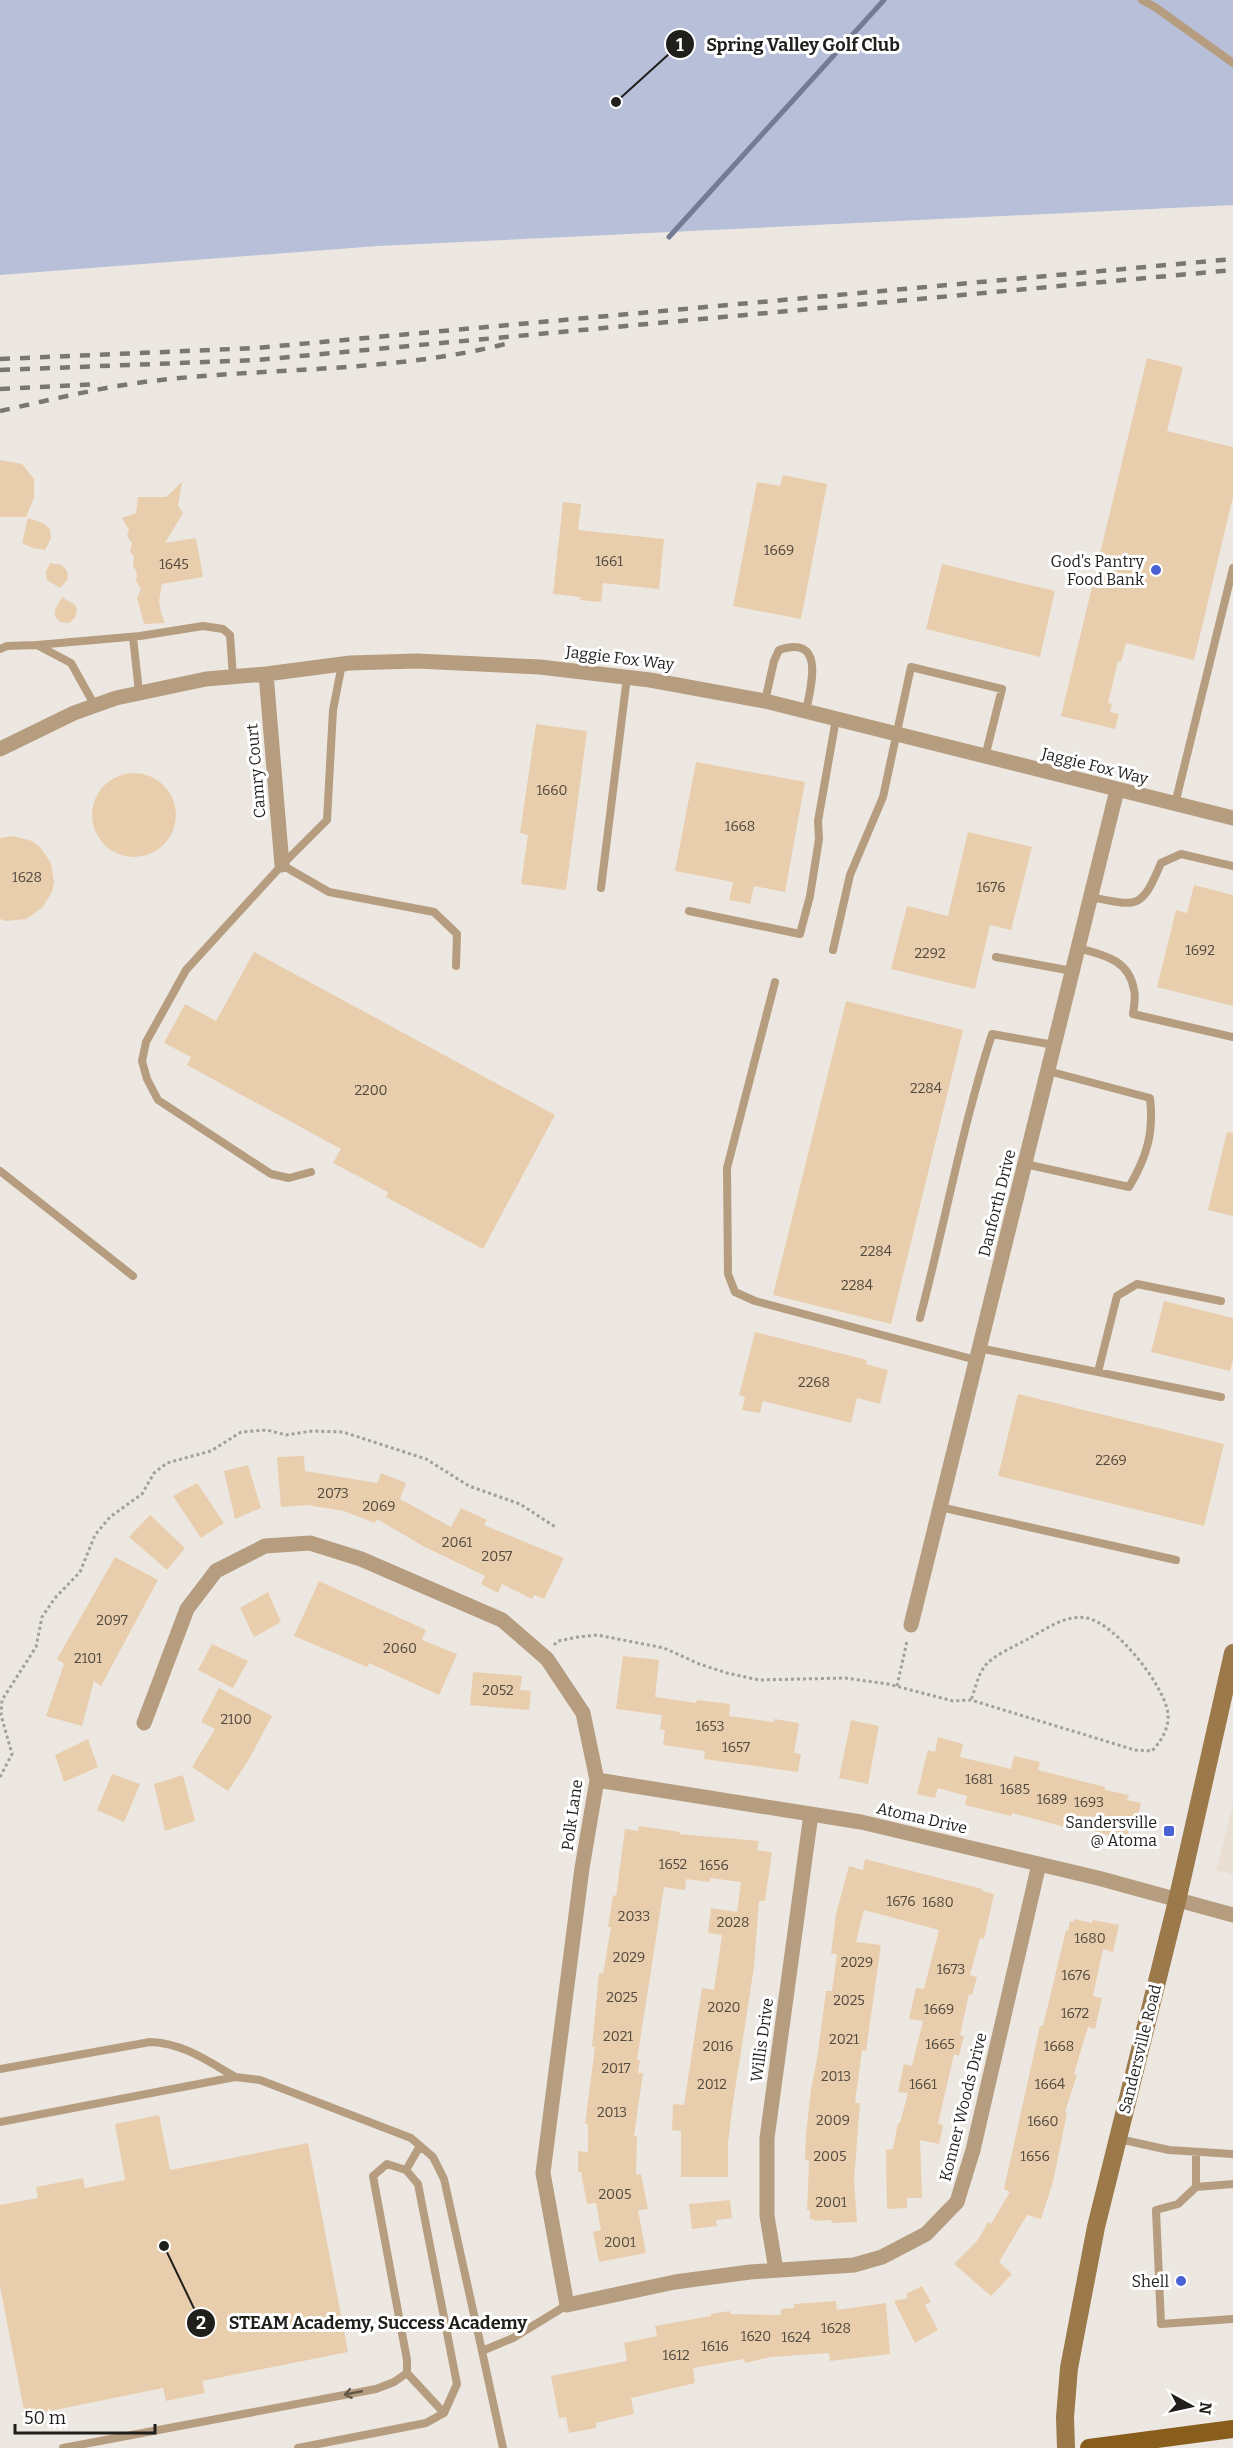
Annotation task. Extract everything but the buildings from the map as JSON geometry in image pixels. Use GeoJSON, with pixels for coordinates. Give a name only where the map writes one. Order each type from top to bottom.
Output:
{"type":"FeatureCollection","features":[{"type":"Feature","properties":{"kind":"main road"},"geometry":{"type":"LineString","coordinates":[[1089,2448],[1233,2429]]}},
{"type":"Feature","properties":{"kind":"street","name":"Jaggie Fox Way"},"geometry":{"type":"LineString","coordinates":[[0,749],[35,730],[95,706],[139,692],[207,679],[342,664],[428,661],[540,667],[627,677],[765,700],[1233,818]]}},
{"type":"Feature","properties":{"kind":"street","name":"Camry Court"},"geometry":{"type":"LineString","coordinates":[[266,674],[282,865]]}},
{"type":"Feature","properties":{"kind":"street","name":"Danforth Drive"},"geometry":{"type":"LineString","coordinates":[[911,1625],[1117,790]]}},
{"type":"Feature","properties":{"kind":"street","name":"Polk Lane"},"geometry":{"type":"LineString","coordinates":[[144,1723],[187,1609],[216,1571],[265,1546],[310,1543],[361,1559],[502,1620],[547,1659],[583,1713],[597,1780],[580,1880],[543,2173],[567,2304]]}},
{"type":"Feature","properties":{"kind":"street","name":"Sandersville Road"},"geometry":{"type":"LineString","coordinates":[[1066,2448],[1068,2368],[1096,2227],[1177,1901],[1233,1653]]}},
{"type":"Feature","properties":{"kind":"street","name":"Atoma Drive"},"geometry":{"type":"LineString","coordinates":[[597,1780],[861,1822],[1098,1878],[1233,1915]]}},
{"type":"Feature","properties":{"kind":"street","name":"Willis Drive"},"geometry":{"type":"LineString","coordinates":[[776,2270],[767,2216],[767,2138],[811,1814]]}},
{"type":"Feature","properties":{"kind":"street","name":"Konner Woods Drive"},"geometry":{"type":"LineString","coordinates":[[567,2304],[675,2282],[776,2270],[854,2265],[882,2257],[926,2234],[957,2202],[973,2150],[1039,1864]]}},
{"type":"Feature","properties":{"kind":"lane"},"geometry":{"type":"LineString","coordinates":[[1142,0],[1233,63]]}},
{"type":"Feature","properties":{"kind":"lane"},"geometry":{"type":"LineString","coordinates":[[1175,804],[1233,568]]}},
{"type":"Feature","properties":{"kind":"lane"},"geometry":{"type":"LineString","coordinates":[[0,649],[7,646],[133,637],[203,626],[223,629],[230,635],[233,677]]}},
{"type":"Feature","properties":{"kind":"lane"},"geometry":{"type":"LineString","coordinates":[[133,637],[139,692]]}},
{"type":"Feature","properties":{"kind":"lane"},"geometry":{"type":"LineString","coordinates":[[37,645],[71,663],[95,706]]}},
{"type":"Feature","properties":{"kind":"lane"},"geometry":{"type":"LineString","coordinates":[[765,700],[778,650],[788,647],[806,651],[812,659],[813,670],[806,711]]}},
{"type":"Feature","properties":{"kind":"lane"},"geometry":{"type":"LineString","coordinates":[[311,1172],[289,1178],[270,1173],[158,1100],[147,1079],[142,1061],[146,1042],[186,970],[282,865],[327,820],[333,710],[342,664]]}},
{"type":"Feature","properties":{"kind":"lane"},"geometry":{"type":"LineString","coordinates":[[833,950],[850,875],[883,797],[911,667],[1002,689],[985,757]]}},
{"type":"Feature","properties":{"kind":"lane"},"geometry":{"type":"LineString","coordinates":[[601,888],[627,677]]}},
{"type":"Feature","properties":{"kind":"lane"},"geometry":{"type":"LineString","coordinates":[[689,911],[800,934],[810,896],[819,839],[818,821],[836,719]]}},
{"type":"Feature","properties":{"kind":"lane"},"geometry":{"type":"LineString","coordinates":[[1090,897],[1129,904],[1141,898],[1150,888],[1161,863],[1181,854],[1233,866]]}},
{"type":"Feature","properties":{"kind":"lane"},"geometry":{"type":"LineString","coordinates":[[282,865],[329,892],[434,912],[457,934],[456,966]]}},
{"type":"Feature","properties":{"kind":"lane"},"geometry":{"type":"LineString","coordinates":[[1078,948],[1112,957],[1125,969],[1134,990],[1133,1014],[1233,1037]]}},
{"type":"Feature","properties":{"kind":"lane"},"geometry":{"type":"LineString","coordinates":[[996,957],[1072,971]]}},
{"type":"Feature","properties":{"kind":"lane"},"geometry":{"type":"LineString","coordinates":[[775,982],[727,1168],[728,1274],[735,1292],[755,1301],[978,1354],[1098,1372],[1221,1397]]}},
{"type":"Feature","properties":{"kind":"lane"},"geometry":{"type":"LineString","coordinates":[[920,1318],[952,1191],[971,1101],[992,1034],[1054,1045]]}},
{"type":"Feature","properties":{"kind":"lane"},"geometry":{"type":"LineString","coordinates":[[1025,1164],[1129,1186],[1141,1166],[1152,1122],[1150,1098],[1048,1071]]}},
{"type":"Feature","properties":{"kind":"lane"},"geometry":{"type":"LineString","coordinates":[[0,1171],[133,1276]]}},
{"type":"Feature","properties":{"kind":"lane"},"geometry":{"type":"LineString","coordinates":[[1098,1372],[1117,1296],[1137,1284],[1221,1301]]}},
{"type":"Feature","properties":{"kind":"lane"},"geometry":{"type":"LineString","coordinates":[[940,1507],[1176,1560]]}},
{"type":"Feature","properties":{"kind":"lane"},"geometry":{"type":"LineString","coordinates":[[0,2069],[150,2042],[166,2042],[183,2047],[235,2077]]}},
{"type":"Feature","properties":{"kind":"lane"},"geometry":{"type":"LineString","coordinates":[[0,2122],[235,2077],[260,2080],[411,2138],[433,2157],[444,2179],[503,2448]]}},
{"type":"Feature","properties":{"kind":"lane"},"geometry":{"type":"LineString","coordinates":[[1118,2139],[1169,2150],[1233,2154]]}},
{"type":"Feature","properties":{"kind":"lane"},"geometry":{"type":"LineString","coordinates":[[406,2170],[420,2146]]}},
{"type":"Feature","properties":{"kind":"lane"},"geometry":{"type":"LineString","coordinates":[[1196,2152],[1197,2187]]}},
{"type":"Feature","properties":{"kind":"lane"},"geometry":{"type":"LineString","coordinates":[[298,2448],[426,2423],[444,2413],[457,2384],[418,2184],[406,2170],[387,2164],[373,2176],[407,2373],[444,2413]]}},
{"type":"Feature","properties":{"kind":"lane"},"geometry":{"type":"LineString","coordinates":[[1233,2184],[1197,2187],[1178,2204],[1156,2210],[1161,2324],[1233,2319]]}},
{"type":"Feature","properties":{"kind":"lane"},"geometry":{"type":"LineString","coordinates":[[482,2351],[513,2338],[567,2304]]}},
{"type":"Feature","properties":{"kind":"lane"},"geometry":{"type":"LineString","coordinates":[[63,2448],[376,2389],[394,2382],[407,2373]]}},
{"type":"Feature","properties":{"kind":"path"},"geometry":{"type":"LineString","coordinates":[[0,1776],[12,1754],[1,1715],[2,1700],[36,1647],[42,1617],[55,1598],[80,1572],[95,1535],[110,1517],[142,1494],[154,1473],[167,1464],[211,1451],[241,1432],[267,1430],[286,1435],[312,1431],[343,1432],[426,1459],[469,1486],[520,1504],[557,1528]]}},
{"type":"Feature","properties":{"kind":"path"},"geometry":{"type":"LineString","coordinates":[[558,1641],[597,1635],[644,1644],[664,1648],[699,1664],[727,1673],[759,1680],[845,1678],[897,1686],[953,1701],[971,1700],[1135,1750],[1152,1751],[1163,1739],[1168,1715],[1161,1694],[1127,1646],[1111,1631],[1089,1618],[1068,1618],[985,1665],[971,1700]]}},
{"type":"Feature","properties":{"kind":"path"},"geometry":{"type":"LineString","coordinates":[[897,1686],[911,1625]]}},
{"type":"Feature","properties":{"kind":"shaded area"},"geometry":{"type":"Polygon","coordinates":[[[0,0],[1233,0],[1233,205],[378,246],[0,275],[0,0]]]}},
{"type":"Feature","properties":{"kind":"shaded area"},"geometry":{"type":"Polygon","coordinates":[[[1233,1804],[1233,1875],[1216,1870],[1233,1804]]]}},
{"type":"Feature","properties":{"kind":"waterway"},"geometry":{"type":"LineString","coordinates":[[669,237],[884,0]]}},
{"type":"Feature","properties":{"kind":"railway"},"geometry":{"type":"LineString","coordinates":[[0,359],[256,348],[1233,259]]}},
{"type":"Feature","properties":{"kind":"railway"},"geometry":{"type":"LineString","coordinates":[[0,370],[257,360],[1233,270]]}},
{"type":"Feature","properties":{"kind":"railway"},"geometry":{"type":"LineString","coordinates":[[0,411],[95,390],[152,381],[374,365],[462,353],[505,344]]}},
{"type":"Feature","properties":{"kind":"railway"},"geometry":{"type":"LineString","coordinates":[[0,389],[100,384]]}},
{"type":"Feature","properties":{"kind":"place","name":"Spring Valley Golf Club"},"geometry":{"type":"Point","coordinates":[616,102]}},
{"type":"Feature","properties":{"kind":"place","name":"God's Pantry Food Bank"},"geometry":{"type":"Point","coordinates":[1156,570]}},
{"type":"Feature","properties":{"kind":"place","name":"Sandersville @ Atoma"},"geometry":{"type":"Point","coordinates":[1169,1831]}},
{"type":"Feature","properties":{"kind":"place","name":"STEAM Academy, Success Academy"},"geometry":{"type":"Point","coordinates":[164,2246]}},
{"type":"Feature","properties":{"kind":"place","name":"Shell"},"geometry":{"type":"Point","coordinates":[1181,2281]}}]}
